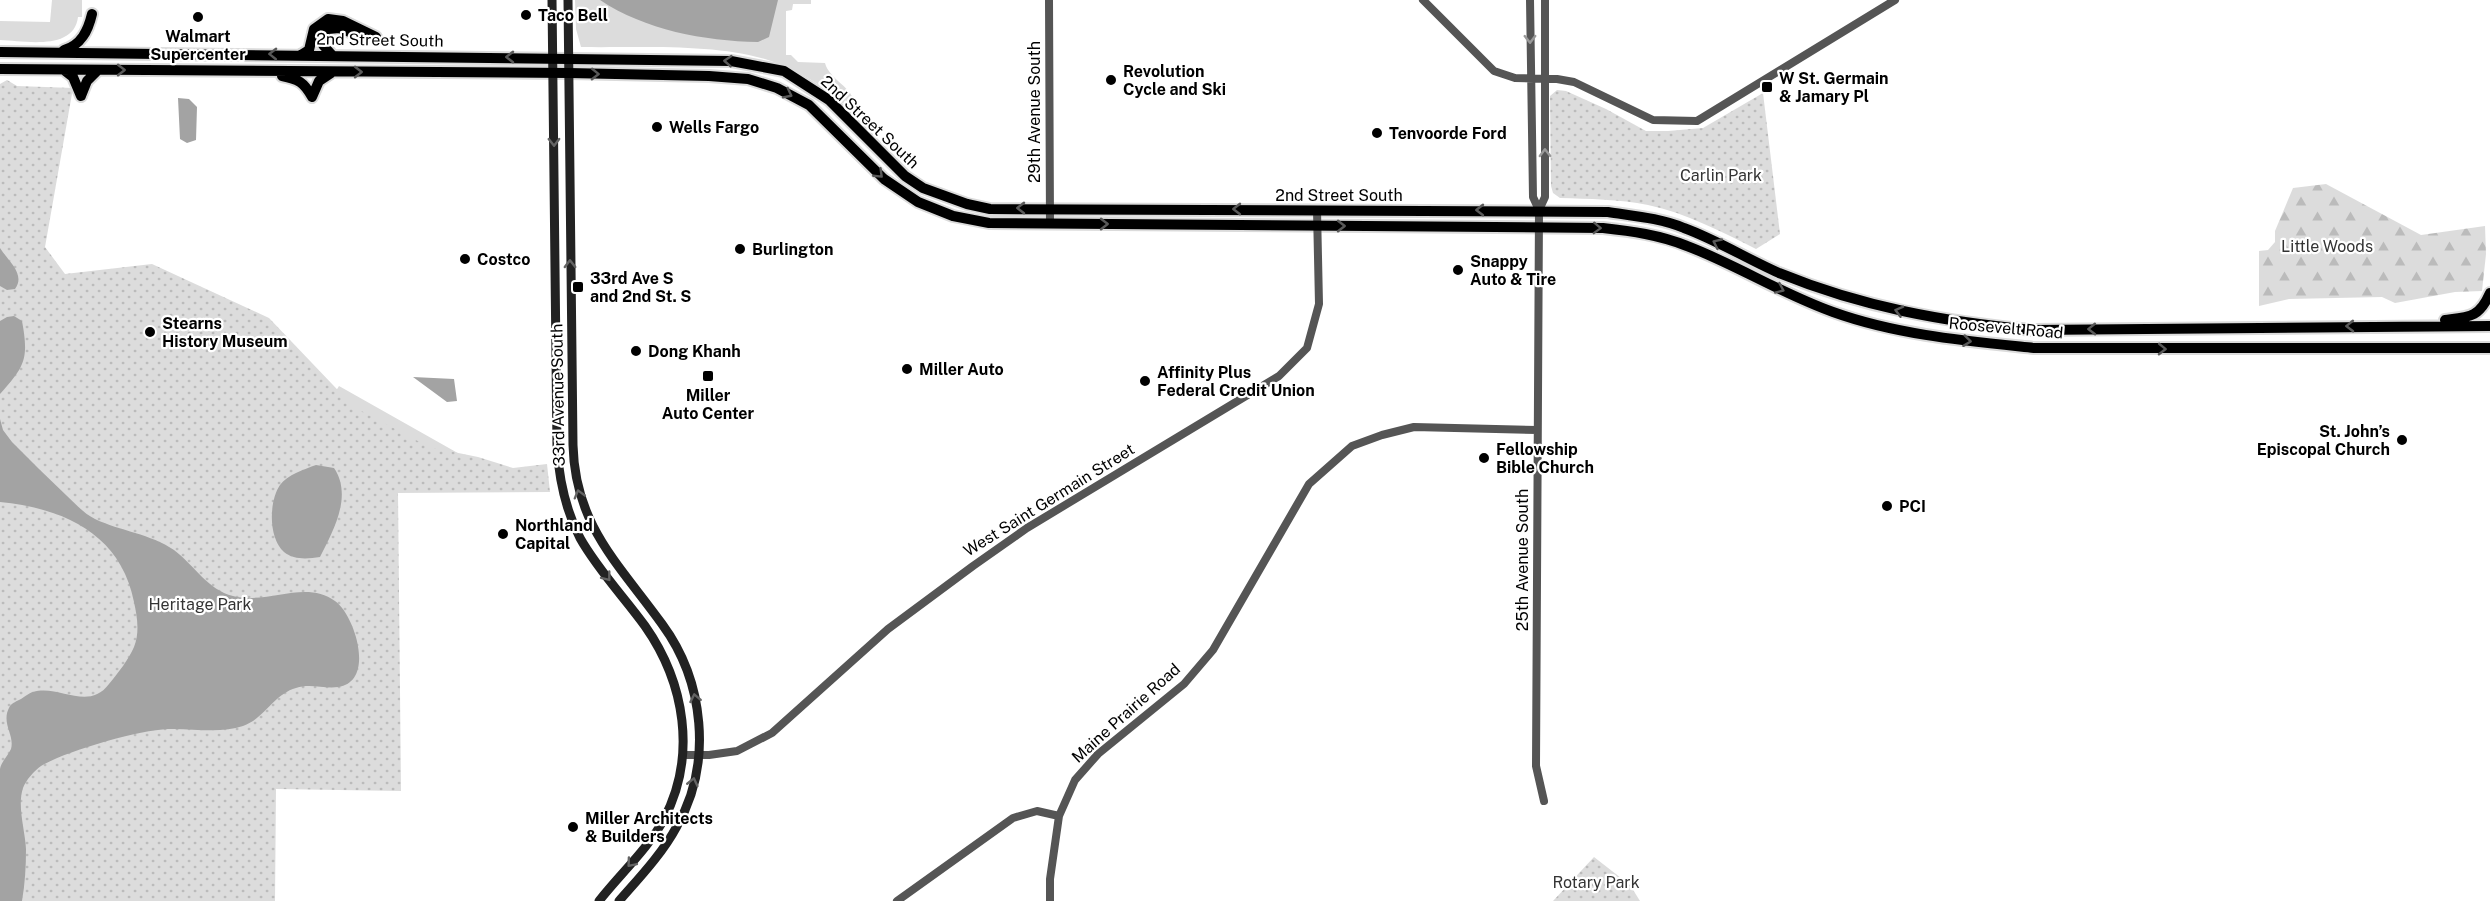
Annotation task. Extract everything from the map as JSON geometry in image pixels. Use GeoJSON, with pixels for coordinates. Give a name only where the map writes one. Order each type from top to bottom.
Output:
{"type":"FeatureCollection","features":[{"type":"Feature","properties":{"kind":"main road","name":"33rd Avenue South"},"geometry":{"type":"LineString","coordinates":[[552,0],[559,478],[569,513],[581,540],[646,629],[670,670],[682,720],[683,755]]}},
{"type":"Feature","properties":{"kind":"main road","name":"33rd Avenue South"},"geometry":{"type":"LineString","coordinates":[[568,0],[573,448],[576,482],[581,501],[597,536],[663,625],[682,657],[692,683],[697,709],[698,756]]}},
{"type":"Feature","properties":{"kind":"main road"},"geometry":{"type":"LineString","coordinates":[[55,52],[73,47],[78,43],[88,28],[92,14]]}},
{"type":"Feature","properties":{"kind":"main road"},"geometry":{"type":"LineString","coordinates":[[301,55],[309,50],[312,33],[316,26],[328,19],[343,21],[376,37],[353,35],[339,28],[328,29],[323,36],[323,45],[332,55]]}},
{"type":"Feature","properties":{"kind":"main road","name":"2nd Street South"},"geometry":{"type":"LineString","coordinates":[[0,52],[569,57],[731,61],[784,71],[829,100],[905,176],[923,189],[967,204],[990,208],[1539,210]]}},
{"type":"Feature","properties":{"kind":"main road","name":"2nd Street South"},"geometry":{"type":"LineString","coordinates":[[0,69],[553,73],[710,76],[748,79],[777,88],[809,105],[884,179],[918,202],[953,216],[989,223],[1539,227]]}},
{"type":"Feature","properties":{"kind":"main road"},"geometry":{"type":"LineString","coordinates":[[63,69],[73,77],[81,96],[87,81],[98,70]]}},
{"type":"Feature","properties":{"kind":"main road"},"geometry":{"type":"LineString","coordinates":[[260,71],[300,81],[312,97],[319,81],[335,72]]}},
{"type":"Feature","properties":{"kind":"main road","name":"Roosevelt Road"},"geometry":{"type":"LineString","coordinates":[[1539,210],[1608,212],[1648,217],[1684,228],[1780,273],[1841,295],[1905,313],[1971,324],[2033,330],[2490,326]]}},
{"type":"Feature","properties":{"kind":"main road","name":"Roosevelt Road"},"geometry":{"type":"LineString","coordinates":[[1539,227],[1603,228],[1641,233],[1687,246],[1833,312],[1897,330],[1964,341],[2034,348],[2490,348]]}},
{"type":"Feature","properties":{"kind":"main road"},"geometry":{"type":"LineString","coordinates":[[2409,326],[2472,316],[2478,312],[2490,293]]}},
{"type":"Feature","properties":{"kind":"main road"},"geometry":{"type":"LineString","coordinates":[[599,901],[660,826],[674,795],[683,755]]}},
{"type":"Feature","properties":{"kind":"main road"},"geometry":{"type":"LineString","coordinates":[[619,901],[657,858],[678,824],[690,797],[698,756]]}},
{"type":"Feature","properties":{"kind":"street","name":"29th Avenue South"},"geometry":{"type":"LineString","coordinates":[[1048,0],[1050,224]]}},
{"type":"Feature","properties":{"kind":"street"},"geometry":{"type":"LineString","coordinates":[[1423,0],[1494,71],[1515,78],[1544,78],[1574,82],[1653,120],[1697,121],[1895,0]]}},
{"type":"Feature","properties":{"kind":"street","name":"25th Avenue South"},"geometry":{"type":"LineString","coordinates":[[1530,0],[1533,197],[1539,210]]}},
{"type":"Feature","properties":{"kind":"street","name":"25th Avenue South"},"geometry":{"type":"LineString","coordinates":[[1544,801],[1536,766],[1539,210],[1545,197],[1545,0]]}},
{"type":"Feature","properties":{"kind":"street","name":"West Saint Germain Street"},"geometry":{"type":"LineString","coordinates":[[683,755],[698,756],[737,751],[772,733],[888,629],[1027,528],[1280,376],[1307,348],[1319,304],[1317,210]]}},
{"type":"Feature","properties":{"kind":"street","name":"Maine Prairie Road"},"geometry":{"type":"LineString","coordinates":[[1050,901],[1050,879],[1059,816],[1075,780],[1098,754],[1184,684],[1213,650],[1309,484],[1352,446],[1414,427],[1537,430]]}},
{"type":"Feature","properties":{"kind":"street"},"geometry":{"type":"LineString","coordinates":[[897,901],[1013,819],[1037,811],[1059,816]]}},
{"type":"Feature","properties":{"kind":"green space"},"geometry":{"type":"Polygon","coordinates":[[[52,0],[82,0],[82,17],[78,17],[75,28],[68,35],[47,42],[0,40],[0,21],[50,22],[52,0]]]}},
{"type":"Feature","properties":{"kind":"green space"},"geometry":{"type":"Polygon","coordinates":[[[575,0],[811,0],[811,4],[793,4],[792,10],[786,11],[786,55],[791,55],[798,62],[825,63],[831,74],[852,96],[853,101],[846,106],[800,73],[768,60],[747,55],[700,49],[581,47],[576,29],[575,0]]]}},
{"type":"Feature","properties":{"kind":"green space","name":"Heritage Park"},"geometry":{"type":"Polygon","coordinates":[[[7,80],[17,86],[73,88],[45,247],[65,274],[152,264],[269,318],[354,407],[429,447],[478,457],[513,468],[547,464],[550,492],[398,493],[401,791],[276,789],[275,901],[0,901],[0,84],[7,80]]]}},
{"type":"Feature","properties":{"kind":"green space","name":"Carlin Park"},"geometry":{"type":"Polygon","coordinates":[[[1557,90],[1566,91],[1606,109],[1646,131],[1703,128],[1763,93],[1780,234],[1756,249],[1704,224],[1662,208],[1626,202],[1560,198],[1553,193],[1551,186],[1550,96],[1557,90]]]}},
{"type":"Feature","properties":{"kind":"green space","name":"Little Woods"},"geometry":{"type":"Polygon","coordinates":[[[2326,184],[2421,235],[2485,226],[2486,254],[2482,291],[2455,292],[2395,303],[2382,297],[2289,299],[2259,306],[2259,251],[2268,250],[2275,242],[2275,231],[2293,188],[2326,184]]]}},
{"type":"Feature","properties":{"kind":"green space"},"geometry":{"type":"Polygon","coordinates":[[[339,386],[463,456],[315,425],[339,386]]]}},
{"type":"Feature","properties":{"kind":"green space","name":"Rotary Park"},"geometry":{"type":"Polygon","coordinates":[[[1594,857],[1630,885],[1640,901],[1553,901],[1594,857]]]}},
{"type":"Feature","properties":{"kind":"shaded area"},"geometry":{"type":"Polygon","coordinates":[[[600,0],[778,0],[769,37],[758,42],[717,39],[676,32],[636,19],[600,0]]]}},
{"type":"Feature","properties":{"kind":"shaded area"},"geometry":{"type":"Polygon","coordinates":[[[178,98],[189,99],[197,107],[196,140],[187,143],[180,139],[178,98]]]}},
{"type":"Feature","properties":{"kind":"shaded area"},"geometry":{"type":"Polygon","coordinates":[[[0,248],[17,273],[18,283],[15,289],[7,290],[0,286],[0,248]]]}},
{"type":"Feature","properties":{"kind":"shaded area"},"geometry":{"type":"Polygon","coordinates":[[[14,316],[22,321],[25,353],[20,369],[0,394],[0,321],[14,316]]]}},
{"type":"Feature","properties":{"kind":"shaded area"},"geometry":{"type":"Polygon","coordinates":[[[413,377],[454,379],[457,401],[447,402],[413,377]]]}},
{"type":"Feature","properties":{"kind":"shaded area"},"geometry":{"type":"Polygon","coordinates":[[[0,419],[3,430],[12,442],[87,514],[105,523],[145,536],[174,550],[209,583],[224,593],[246,598],[311,592],[335,601],[349,620],[355,633],[359,661],[356,673],[350,682],[338,687],[306,686],[288,691],[257,718],[243,726],[225,730],[168,729],[139,733],[85,748],[41,766],[26,782],[21,795],[26,849],[22,901],[0,901],[0,769],[12,744],[6,718],[7,712],[12,704],[33,692],[53,691],[83,697],[101,692],[132,652],[137,636],[137,624],[127,578],[116,559],[102,542],[67,518],[23,505],[0,502],[0,419]]]}},
{"type":"Feature","properties":{"kind":"shaded area"},"geometry":{"type":"Polygon","coordinates":[[[316,465],[334,468],[342,490],[339,513],[320,557],[296,558],[284,552],[275,538],[272,519],[274,500],[283,481],[316,465]]]}},
{"type":"Feature","properties":{"kind":"place","name":"Taco Bell"},"geometry":{"type":"Point","coordinates":[526,15]}},
{"type":"Feature","properties":{"kind":"place","name":"Walmart Supercenter"},"geometry":{"type":"Point","coordinates":[198,17]}},
{"type":"Feature","properties":{"kind":"place","name":"Revolution Cycle and Ski"},"geometry":{"type":"Point","coordinates":[1111,80]}},
{"type":"Feature","properties":{"kind":"place","name":"W St. Germain & Jamary Pl"},"geometry":{"type":"Point","coordinates":[1767,87]}},
{"type":"Feature","properties":{"kind":"place","name":"Wells Fargo"},"geometry":{"type":"Point","coordinates":[657,127]}},
{"type":"Feature","properties":{"kind":"place","name":"Tenvoorde Ford"},"geometry":{"type":"Point","coordinates":[1377,133]}},
{"type":"Feature","properties":{"kind":"place","name":"Burlington"},"geometry":{"type":"Point","coordinates":[740,249]}},
{"type":"Feature","properties":{"kind":"place","name":"Costco"},"geometry":{"type":"Point","coordinates":[465,259]}},
{"type":"Feature","properties":{"kind":"place","name":"Snappy Auto & Tire"},"geometry":{"type":"Point","coordinates":[1458,270]}},
{"type":"Feature","properties":{"kind":"place","name":"33rd Ave S and 2nd St. S"},"geometry":{"type":"Point","coordinates":[578,287]}},
{"type":"Feature","properties":{"kind":"place","name":"Stearns History Museum"},"geometry":{"type":"Point","coordinates":[150,332]}},
{"type":"Feature","properties":{"kind":"place","name":"Dong Khanh"},"geometry":{"type":"Point","coordinates":[636,351]}},
{"type":"Feature","properties":{"kind":"place","name":"Miller Auto"},"geometry":{"type":"Point","coordinates":[907,369]}},
{"type":"Feature","properties":{"kind":"place","name":"Miller Auto Center"},"geometry":{"type":"Point","coordinates":[708,376]}},
{"type":"Feature","properties":{"kind":"place","name":"Affinity Plus Federal Credit Union"},"geometry":{"type":"Point","coordinates":[1145,381]}},
{"type":"Feature","properties":{"kind":"place","name":"St. John’s Episcopal Church"},"geometry":{"type":"Point","coordinates":[2402,440]}},
{"type":"Feature","properties":{"kind":"place","name":"Fellowship Bible Church"},"geometry":{"type":"Point","coordinates":[1484,458]}},
{"type":"Feature","properties":{"kind":"place","name":"PCI"},"geometry":{"type":"Point","coordinates":[1887,506]}},
{"type":"Feature","properties":{"kind":"place","name":"Northland Capital"},"geometry":{"type":"Point","coordinates":[503,534]}},
{"type":"Feature","properties":{"kind":"place","name":"Miller Architects & Builders"},"geometry":{"type":"Point","coordinates":[573,827]}}]}
